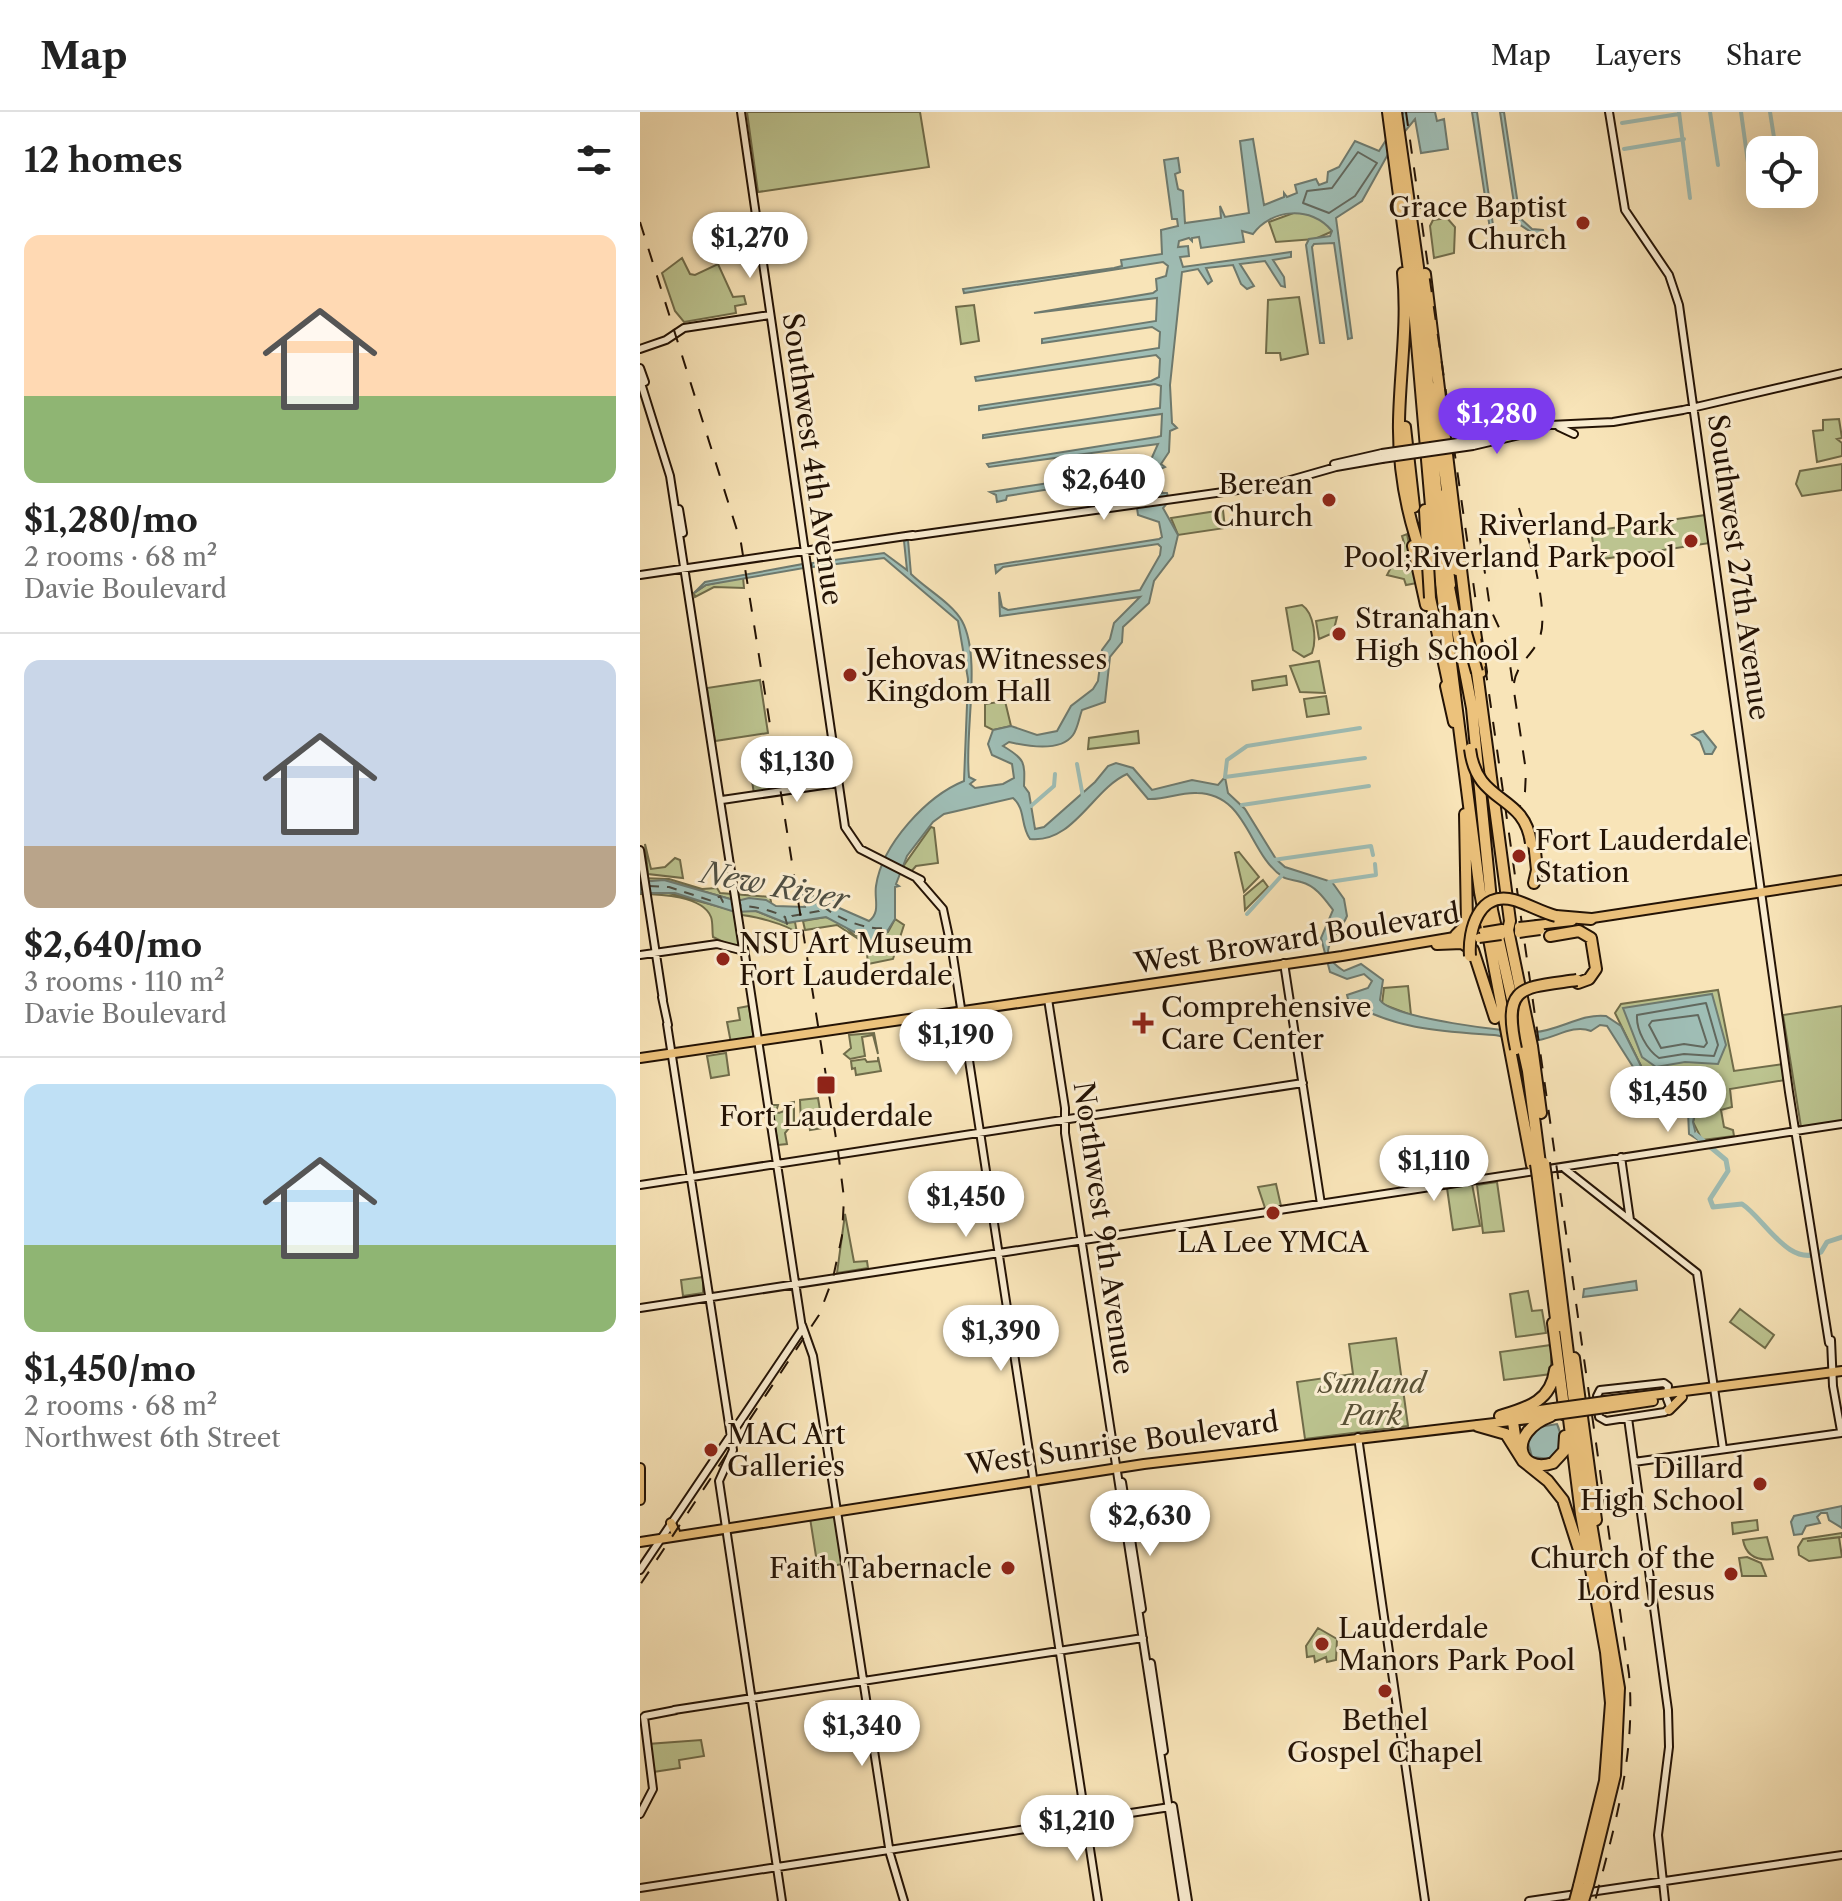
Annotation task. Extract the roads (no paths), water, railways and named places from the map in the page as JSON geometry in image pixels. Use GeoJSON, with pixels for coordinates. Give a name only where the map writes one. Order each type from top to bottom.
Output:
{"type":"FeatureCollection","features":[{"type":"Feature","properties":{"kind":"highway"},"geometry":{"type":"LineString","coordinates":[[1381,112],[1409,322],[1405,471],[1454,679]]}},
{"type":"Feature","properties":{"kind":"highway"},"geometry":{"type":"LineString","coordinates":[[1395,112],[1395,134],[1417,308],[1429,462],[1501,1021]]}},
{"type":"Feature","properties":{"kind":"highway"},"geometry":{"type":"LineString","coordinates":[[1395,112],[1436,407]]}},
{"type":"Feature","properties":{"kind":"highway"},"geometry":{"type":"LineString","coordinates":[[1411,223],[1430,598],[1454,722],[1463,795],[1468,898],[1466,927],[1456,935]]}},
{"type":"Feature","properties":{"kind":"highway"},"geometry":{"type":"LineString","coordinates":[[1411,223],[1430,312],[1492,753],[1501,861]]}},
{"type":"Feature","properties":{"kind":"highway"},"geometry":{"type":"LineString","coordinates":[[1411,223],[1439,520],[1472,748]]}},
{"type":"Feature","properties":{"kind":"highway"},"geometry":{"type":"LineString","coordinates":[[1401,254],[1405,311],[1399,421],[1417,566],[1454,722]]}},
{"type":"Feature","properties":{"kind":"highway"},"geometry":{"type":"LineString","coordinates":[[1418,267],[1461,615],[1477,672],[1509,930],[1514,939],[1523,1031],[1517,1046],[1526,1129],[1537,1163]]}},
{"type":"Feature","properties":{"kind":"highway"},"geometry":{"type":"LineString","coordinates":[[1406,398],[1414,309]]}},
{"type":"Feature","properties":{"kind":"highway"},"geometry":{"type":"LineString","coordinates":[[1430,312],[1448,570],[1475,709]]}},
{"type":"Feature","properties":{"kind":"highway"},"geometry":{"type":"LineString","coordinates":[[1424,441],[1480,892],[1501,1021]]}},
{"type":"Feature","properties":{"kind":"highway"},"geometry":{"type":"LineString","coordinates":[[1438,446],[1469,635]]}},
{"type":"Feature","properties":{"kind":"highway"},"geometry":{"type":"LineString","coordinates":[[1459,528],[1495,909],[1523,1031]]}},
{"type":"Feature","properties":{"kind":"highway"},"geometry":{"type":"LineString","coordinates":[[1452,605],[1472,708],[1491,903],[1523,1031]]}},
{"type":"Feature","properties":{"kind":"highway"},"geometry":{"type":"LineString","coordinates":[[1451,627],[1481,782],[1524,816],[1532,843],[1533,883]]}},
{"type":"Feature","properties":{"kind":"highway"},"geometry":{"type":"LineString","coordinates":[[1468,898],[1476,934]]}},
{"type":"Feature","properties":{"kind":"highway"},"geometry":{"type":"LineString","coordinates":[[1537,1163],[1517,1046],[1501,1021],[1470,956],[1474,921],[1482,908],[1494,900],[1512,899],[1556,916],[1591,919]]}},
{"type":"Feature","properties":{"kind":"highway"},"geometry":{"type":"LineString","coordinates":[[1550,936],[1578,931],[1591,938],[1596,967],[1590,978],[1531,987],[1517,997],[1510,1014],[1578,1378],[1608,1613]]}},
{"type":"Feature","properties":{"kind":"highway"},"geometry":{"type":"LineString","coordinates":[[1568,934],[1583,934],[1591,946],[1592,971],[1577,982]]}},
{"type":"Feature","properties":{"kind":"highway"},"geometry":{"type":"LineString","coordinates":[[1437,944],[1462,943],[1472,949],[1501,1021]]}},
{"type":"Feature","properties":{"kind":"highway"},"geometry":{"type":"LineString","coordinates":[[1500,1416],[1530,1407],[1550,1389],[1555,1373],[1540,1178]]}},
{"type":"Feature","properties":{"kind":"highway"},"geometry":{"type":"LineString","coordinates":[[1540,1178],[1577,1494],[1609,1674],[1611,1712]]}},
{"type":"Feature","properties":{"kind":"highway"},"geometry":{"type":"LineString","coordinates":[[1540,1178],[1583,1501],[1612,1664],[1611,1712],[1581,1885]]}},
{"type":"Feature","properties":{"kind":"highway"},"geometry":{"type":"LineString","coordinates":[[1559,1287],[1586,1497],[1619,1681],[1619,1747],[1610,1804],[1581,1885]]}},
{"type":"Feature","properties":{"kind":"highway"},"geometry":{"type":"LineString","coordinates":[[1553,1324],[1556,1410],[1619,1747]]}},
{"type":"Feature","properties":{"kind":"highway"},"geometry":{"type":"LineString","coordinates":[[1556,1410],[1564,1451],[1553,1463],[1536,1465],[1523,1453],[1522,1436],[1530,1425],[1556,1410]]}},
{"type":"Feature","properties":{"kind":"highway"},"geometry":{"type":"LineString","coordinates":[[1518,1453],[1514,1421],[1524,1413]]}},
{"type":"Feature","properties":{"kind":"highway"},"geometry":{"type":"LineString","coordinates":[[1478,1426],[1502,1431],[1525,1463],[1553,1487],[1567,1506],[1593,1600]]}},
{"type":"Feature","properties":{"kind":"highway"},"geometry":{"type":"LineString","coordinates":[[1577,1901],[1607,1767],[1609,1674]]}},
{"type":"Feature","properties":{"kind":"main road","name":"West Broward Boulevard"},"geometry":{"type":"LineString","coordinates":[[1339,959],[1369,950],[1456,935],[1538,927],[1838,883]]}},
{"type":"Feature","properties":{"kind":"main road","name":"West Broward Boulevard"},"geometry":{"type":"LineString","coordinates":[[1538,927],[1696,905]]}},
{"type":"Feature","properties":{"kind":"main road","name":"West Broward Boulevard"},"geometry":{"type":"LineString","coordinates":[[640,1060],[1339,959],[1437,944],[1476,934]]}},
{"type":"Feature","properties":{"kind":"main road","name":"West Broward Boulevard"},"geometry":{"type":"LineString","coordinates":[[1048,1001],[1182,983],[1226,972],[1285,966]]}},
{"type":"Feature","properties":{"kind":"main road","name":"West Sunrise Boulevard"},"geometry":{"type":"LineString","coordinates":[[1358,1437],[1500,1416],[1582,1408],[1668,1393],[1683,1395],[1838,1374]]}},
{"type":"Feature","properties":{"kind":"main road"},"geometry":{"type":"LineString","coordinates":[[1669,1410],[1683,1395]]}},
{"type":"Feature","properties":{"kind":"main road","name":"West Sunrise Boulevard"},"geometry":{"type":"LineString","coordinates":[[640,1540],[1117,1466],[1478,1426],[1556,1410]]}},
{"type":"Feature","properties":{"kind":"main road"},"geometry":{"type":"LineString","coordinates":[[640,1468],[640,1500]]}},
{"type":"Feature","properties":{"kind":"street","name":"Southwest 4th Avenue"},"geometry":{"type":"LineString","coordinates":[[742,112],[837,783],[848,836],[873,857],[930,885],[946,908],[953,956]]}},
{"type":"Feature","properties":{"kind":"street","name":"Southwest 27th Avenue"},"geometry":{"type":"LineString","coordinates":[[1609,112],[1625,210],[1669,275],[1677,294],[1789,1088],[1793,1093],[1796,1132],[1829,1343],[1838,1374],[1841,1434]]}},
{"type":"Feature","properties":{"kind":"street"},"geometry":{"type":"LineString","coordinates":[[640,347],[686,323],[771,313]]}},
{"type":"Feature","properties":{"kind":"street"},"geometry":{"type":"LineString","coordinates":[[640,368],[674,474],[688,588],[802,1331],[810,1343],[890,1851],[904,1901]]}},
{"type":"Feature","properties":{"kind":"street"},"geometry":{"type":"LineString","coordinates":[[1719,401],[1744,398],[1842,374]]}},
{"type":"Feature","properties":{"kind":"street"},"geometry":{"type":"LineString","coordinates":[[640,575],[1276,484],[1407,450],[1472,443],[1559,427],[1588,429],[1842,374]]}},
{"type":"Feature","properties":{"kind":"street"},"geometry":{"type":"LineString","coordinates":[[1815,382],[1824,377]]}},
{"type":"Feature","properties":{"kind":"street"},"geometry":{"type":"LineString","coordinates":[[640,380],[670,472],[686,568]]}},
{"type":"Feature","properties":{"kind":"street"},"geometry":{"type":"LineString","coordinates":[[1744,398],[1753,392]]}},
{"type":"Feature","properties":{"kind":"street"},"geometry":{"type":"LineString","coordinates":[[1472,443],[1554,424],[1611,424],[1665,413]]}},
{"type":"Feature","properties":{"kind":"street"},"geometry":{"type":"LineString","coordinates":[[1559,427],[1574,434]]}},
{"type":"Feature","properties":{"kind":"street"},"geometry":{"type":"LineString","coordinates":[[1261,485],[1382,456]]}},
{"type":"Feature","properties":{"kind":"street"},"geometry":{"type":"LineString","coordinates":[[1276,484],[1283,479]]}},
{"type":"Feature","properties":{"kind":"street"},"geometry":{"type":"LineString","coordinates":[[722,800],[837,783]]}},
{"type":"Feature","properties":{"kind":"street"},"geometry":{"type":"LineString","coordinates":[[640,850],[731,1435],[733,1455],[719,1481],[784,1901]]}},
{"type":"Feature","properties":{"kind":"street"},"geometry":{"type":"LineString","coordinates":[[916,879],[943,909],[953,956],[1098,1901]]}},
{"type":"Feature","properties":{"kind":"street"},"geometry":{"type":"LineString","coordinates":[[640,955],[723,945],[744,951]]}},
{"type":"Feature","properties":{"kind":"street"},"geometry":{"type":"LineString","coordinates":[[1285,966],[1321,1203]]}},
{"type":"Feature","properties":{"kind":"street","name":"Northwest 9th Avenue"},"geometry":{"type":"LineString","coordinates":[[1048,1001],[1081,1238],[1185,1901]]}},
{"type":"Feature","properties":{"kind":"street"},"geometry":{"type":"LineString","coordinates":[[640,1185],[1303,1083]]}},
{"type":"Feature","properties":{"kind":"street"},"geometry":{"type":"LineString","coordinates":[[640,1307],[1842,1125]]}},
{"type":"Feature","properties":{"kind":"street"},"geometry":{"type":"LineString","coordinates":[[1321,1203],[1568,1170],[1621,1158]]}},
{"type":"Feature","properties":{"kind":"street"},"geometry":{"type":"LineString","coordinates":[[1621,1158],[1628,1217]]}},
{"type":"Feature","properties":{"kind":"street"},"geometry":{"type":"LineString","coordinates":[[1568,1170],[1694,1268],[1698,1277],[1723,1449]]}},
{"type":"Feature","properties":{"kind":"street"},"geometry":{"type":"LineString","coordinates":[[640,1570],[673,1534],[731,1435],[802,1331]]}},
{"type":"Feature","properties":{"kind":"street"},"geometry":{"type":"LineString","coordinates":[[1660,1383],[1668,1393],[1669,1410],[1628,1418],[1601,1419],[1598,1392],[1660,1383]]}},
{"type":"Feature","properties":{"kind":"street"},"geometry":{"type":"LineString","coordinates":[[1628,1418],[1669,1716],[1658,1835],[1665,1901]]}},
{"type":"Feature","properties":{"kind":"street"},"geometry":{"type":"LineString","coordinates":[[728,1419],[739,1423]]}},
{"type":"Feature","properties":{"kind":"street"},"geometry":{"type":"LineString","coordinates":[[1634,1462],[1841,1434]]}},
{"type":"Feature","properties":{"kind":"street"},"geometry":{"type":"LineString","coordinates":[[1358,1437],[1425,1901]]}},
{"type":"Feature","properties":{"kind":"street"},"geometry":{"type":"LineString","coordinates":[[640,1814],[653,1789],[643,1717],[691,1707],[1144,1638]]}},
{"type":"Feature","properties":{"kind":"street"},"geometry":{"type":"LineString","coordinates":[[640,1888],[1171,1807]]}},
{"type":"Feature","properties":{"kind":"street"},"geometry":{"type":"LineString","coordinates":[[1529,1901],[1842,1855]]}},
{"type":"Feature","properties":{"kind":"water"},"geometry":{"type":"Polygon","coordinates":[[[1404,112],[1435,112],[1437,121],[1444,119],[1448,149],[1421,153],[1415,119],[1392,147],[1362,201],[1336,218],[1352,338],[1348,339],[1334,243],[1314,244],[1324,343],[1320,343],[1306,245],[1309,239],[1330,236],[1332,231],[1313,217],[1291,213],[1280,215],[1270,219],[1253,234],[1242,231],[1244,242],[1201,248],[1199,237],[1192,238],[1192,241],[1189,238],[1179,241],[1178,247],[1188,246],[1189,256],[1180,257],[1183,267],[1291,252],[1291,257],[1273,260],[1284,277],[1285,287],[1281,286],[1265,261],[1240,264],[1254,286],[1247,289],[1241,284],[1233,265],[1206,268],[1212,281],[1208,284],[1198,269],[1182,272],[1170,385],[1172,423],[1177,428],[1170,431],[1169,452],[1161,464],[1165,467],[1158,470],[1162,493],[1167,493],[1169,501],[1163,508],[1178,535],[1173,556],[1154,581],[1149,603],[1123,627],[1122,642],[1110,657],[1105,702],[1082,710],[1073,735],[1067,741],[1042,747],[1009,742],[1003,746],[1022,762],[1024,786],[1029,793],[1035,829],[1044,827],[1095,782],[1108,766],[1116,763],[1133,768],[1152,790],[1192,780],[1218,785],[1225,777],[1228,793],[1245,809],[1276,859],[1285,867],[1332,882],[1344,899],[1347,916],[1330,944],[1329,957],[1344,971],[1361,964],[1383,980],[1380,1000],[1389,1007],[1428,1018],[1522,1032],[1544,1031],[1588,1017],[1606,1016],[1621,1026],[1644,1072],[1686,1079],[1699,1092],[1693,1122],[1697,1139],[1689,1134],[1688,1112],[1694,1095],[1681,1084],[1642,1081],[1607,1026],[1600,1025],[1591,1031],[1576,1029],[1531,1041],[1420,1028],[1385,1019],[1349,1003],[1347,995],[1368,988],[1372,981],[1364,974],[1347,979],[1330,972],[1321,938],[1333,910],[1319,893],[1311,886],[1285,878],[1271,867],[1227,803],[1214,796],[1197,793],[1148,799],[1127,774],[1104,791],[1071,825],[1045,838],[1030,839],[1020,807],[1013,798],[944,814],[933,822],[907,856],[896,884],[899,886],[895,887],[895,919],[883,938],[871,941],[826,917],[786,923],[756,911],[735,912],[675,893],[640,893],[640,882],[664,880],[737,901],[749,898],[766,900],[776,906],[805,907],[803,894],[812,893],[816,903],[821,902],[824,896],[825,905],[830,906],[831,898],[836,898],[837,907],[869,921],[876,909],[880,870],[897,838],[935,798],[964,781],[968,679],[958,621],[884,558],[812,567],[812,563],[884,553],[907,570],[904,541],[908,540],[911,574],[952,608],[962,621],[968,637],[972,675],[968,759],[969,777],[975,780],[970,784],[975,788],[1003,784],[1014,778],[1012,764],[992,755],[988,744],[993,730],[1011,726],[1037,735],[1057,731],[1071,706],[1093,689],[1098,681],[1102,650],[1110,639],[1114,623],[1140,597],[1000,616],[999,592],[1002,607],[1008,610],[1140,590],[1160,555],[1161,547],[1158,544],[1003,567],[996,573],[995,565],[1159,539],[1162,537],[1159,522],[1138,515],[1135,494],[1109,502],[1075,485],[1007,496],[1006,500],[997,502],[996,495],[990,492],[1075,479],[1105,490],[1132,486],[1141,482],[1158,444],[989,467],[987,464],[1161,436],[1162,414],[983,438],[983,435],[1160,408],[1161,386],[1155,384],[979,410],[979,406],[1151,381],[1159,377],[1160,359],[1156,355],[976,381],[975,377],[1159,348],[1160,332],[1152,327],[1042,343],[1042,339],[1156,321],[1157,298],[1034,313],[1153,293],[1157,290],[1156,279],[1166,276],[1168,266],[1163,262],[964,293],[963,289],[1114,268],[1122,266],[1121,260],[1162,254],[1161,230],[1178,226],[1177,219],[1172,219],[1164,160],[1178,158],[1180,172],[1175,174],[1178,189],[1183,191],[1185,223],[1221,218],[1220,206],[1225,217],[1249,213],[1240,141],[1253,139],[1264,205],[1284,197],[1284,193],[1287,197],[1297,193],[1295,185],[1316,179],[1319,185],[1327,182],[1328,172],[1339,167],[1355,141],[1379,151],[1404,112]]]}},
{"type":"Feature","properties":{"kind":"water"},"geometry":{"type":"Polygon","coordinates":[[[1472,112],[1477,112],[1493,225],[1490,229],[1472,112]]]}},
{"type":"Feature","properties":{"kind":"water"},"geometry":{"type":"Polygon","coordinates":[[[1500,112],[1504,112],[1520,218],[1532,229],[1543,230],[1545,241],[1517,223],[1500,112]]]}},
{"type":"Feature","properties":{"kind":"water"},"geometry":{"type":"Polygon","coordinates":[[[803,564],[804,568],[706,585],[694,593],[705,582],[803,564]]]}},
{"type":"Feature","properties":{"kind":"water"},"geometry":{"type":"Polygon","coordinates":[[[1703,731],[1716,747],[1712,754],[1705,754],[1700,741],[1692,735],[1703,731]]]}},
{"type":"Feature","properties":{"kind":"water"},"geometry":{"type":"Polygon","coordinates":[[[1712,994],[1726,1045],[1718,1064],[1685,1062],[1656,1067],[1642,1057],[1623,1008],[1712,994]]]}},
{"type":"Feature","properties":{"kind":"water"},"geometry":{"type":"Polygon","coordinates":[[[1636,1281],[1637,1290],[1583,1297],[1584,1289],[1636,1281]]]}},
{"type":"Feature","properties":{"kind":"water"},"geometry":{"type":"Polygon","coordinates":[[[1557,1424],[1560,1443],[1551,1459],[1532,1457],[1527,1439],[1539,1427],[1557,1424]]]}},
{"type":"Feature","properties":{"kind":"water"},"geometry":{"type":"Polygon","coordinates":[[[1842,1506],[1842,1528],[1829,1520],[1827,1513],[1821,1513],[1817,1517],[1820,1523],[1806,1526],[1802,1534],[1794,1535],[1791,1522],[1794,1516],[1842,1506]]]}},
{"type":"Feature","properties":{"kind":"waterway"},"geometry":{"type":"LineString","coordinates":[[1679,112],[1690,198]]}},
{"type":"Feature","properties":{"kind":"waterway"},"geometry":{"type":"LineString","coordinates":[[1710,112],[1718,165]]}},
{"type":"Feature","properties":{"kind":"waterway"},"geometry":{"type":"LineString","coordinates":[[1741,112],[1746,148]]}},
{"type":"Feature","properties":{"kind":"waterway"},"geometry":{"type":"LineString","coordinates":[[1770,112],[1774,136]]}},
{"type":"Feature","properties":{"kind":"waterway"},"geometry":{"type":"LineString","coordinates":[[1622,123],[1679,114]]}},
{"type":"Feature","properties":{"kind":"waterway"},"geometry":{"type":"LineString","coordinates":[[1624,149],[1684,139]]}},
{"type":"Feature","properties":{"kind":"waterway"},"geometry":{"type":"LineString","coordinates":[[1360,728],[1247,746],[1227,760],[1225,777],[1365,758]]}},
{"type":"Feature","properties":{"kind":"waterway"},"geometry":{"type":"LineString","coordinates":[[1077,764],[1083,797]]}},
{"type":"Feature","properties":{"kind":"waterway"},"geometry":{"type":"LineString","coordinates":[[1031,806],[1054,786],[1055,774]]}},
{"type":"Feature","properties":{"kind":"waterway"},"geometry":{"type":"LineString","coordinates":[[1242,805],[1369,786]]}},
{"type":"Feature","properties":{"kind":"waterway"},"geometry":{"type":"LineString","coordinates":[[1273,860],[1371,846],[1373,855]]}},
{"type":"Feature","properties":{"kind":"waterway"},"geometry":{"type":"LineString","coordinates":[[1329,882],[1376,875],[1375,864]]}},
{"type":"Feature","properties":{"kind":"waterway"},"geometry":{"type":"LineString","coordinates":[[1247,914],[1284,873]]}},
{"type":"Feature","properties":{"kind":"waterway"},"geometry":{"type":"LineString","coordinates":[[1696,1135],[1726,1160],[1728,1171],[1710,1199],[1713,1207],[1742,1204],[1778,1240],[1798,1254],[1821,1252],[1827,1242],[1842,1237]]}},
{"type":"Feature","properties":{"kind":"railway"},"geometry":{"type":"LineString","coordinates":[[1406,112],[1629,1674],[1627,1761],[1595,1901]]}},
{"type":"Feature","properties":{"kind":"railway"},"geometry":{"type":"LineString","coordinates":[[640,222],[741,543],[844,1198],[842,1236],[833,1278],[819,1315],[640,1585]]}},
{"type":"Feature","properties":{"kind":"railway"},"geometry":{"type":"LineString","coordinates":[[1519,508],[1532,551]]}},
{"type":"Feature","properties":{"kind":"railway"},"geometry":{"type":"LineString","coordinates":[[1479,532],[1490,608],[1507,645],[1526,771],[1525,792],[1512,828]]}},
{"type":"Feature","properties":{"kind":"railway"},"geometry":{"type":"LineString","coordinates":[[1514,683],[1518,670],[1536,645],[1542,630],[1542,605],[1531,543]]}},
{"type":"Feature","properties":{"kind":"place","name":"Grace Baptist Church"},"geometry":{"type":"Point","coordinates":[1583,223]}},
{"type":"Feature","properties":{"kind":"place","name":"Berean Church"},"geometry":{"type":"Point","coordinates":[1329,500]}},
{"type":"Feature","properties":{"kind":"place","name":"Riverland Park Pool;Riverland Park pool"},"geometry":{"type":"Point","coordinates":[1691,541]}},
{"type":"Feature","properties":{"kind":"place","name":"Stranahan High School"},"geometry":{"type":"Point","coordinates":[1339,634]}},
{"type":"Feature","properties":{"kind":"place","name":"Jehovas Witnesses Kingdom Hall"},"geometry":{"type":"Point","coordinates":[850,675]}},
{"type":"Feature","properties":{"kind":"place","name":"Fort Lauderdale Station"},"geometry":{"type":"Point","coordinates":[1519,856]}},
{"type":"Feature","properties":{"kind":"place","name":"NSU Art Museum Fort Lauderdale"},"geometry":{"type":"Point","coordinates":[723,959]}},
{"type":"Feature","properties":{"kind":"place","name":"Comprehensive Care Center"},"geometry":{"type":"Point","coordinates":[1143,1023]}},
{"type":"Feature","properties":{"kind":"place","name":"Fort Lauderdale"},"geometry":{"type":"Point","coordinates":[826,1085]}},
{"type":"Feature","properties":{"kind":"place","name":"LA Lee YMCA"},"geometry":{"type":"Point","coordinates":[1273,1213]}},
{"type":"Feature","properties":{"kind":"place","name":"MAC Art Galleries"},"geometry":{"type":"Point","coordinates":[711,1450]}},
{"type":"Feature","properties":{"kind":"place","name":"Dillard High School"},"geometry":{"type":"Point","coordinates":[1760,1484]}},
{"type":"Feature","properties":{"kind":"place","name":"Faith Tabernacle"},"geometry":{"type":"Point","coordinates":[1008,1568]}},
{"type":"Feature","properties":{"kind":"place","name":"Church of the Lord Jesus"},"geometry":{"type":"Point","coordinates":[1731,1574]}},
{"type":"Feature","properties":{"kind":"place","name":"Lauderdale Manors Park Pool"},"geometry":{"type":"Point","coordinates":[1322,1644]}},
{"type":"Feature","properties":{"kind":"place","name":"Bethel Gospel Chapel"},"geometry":{"type":"Point","coordinates":[1385,1691]}},
{"type":"Feature","properties":{"kind":"water label","name":"New River"},"geometry":{"type":"Point","coordinates":[775,886]}},
{"type":"Feature","properties":{"kind":"park label","name":"Sunland Park"},"geometry":{"type":"Point","coordinates":[1372,1399]}}]}
